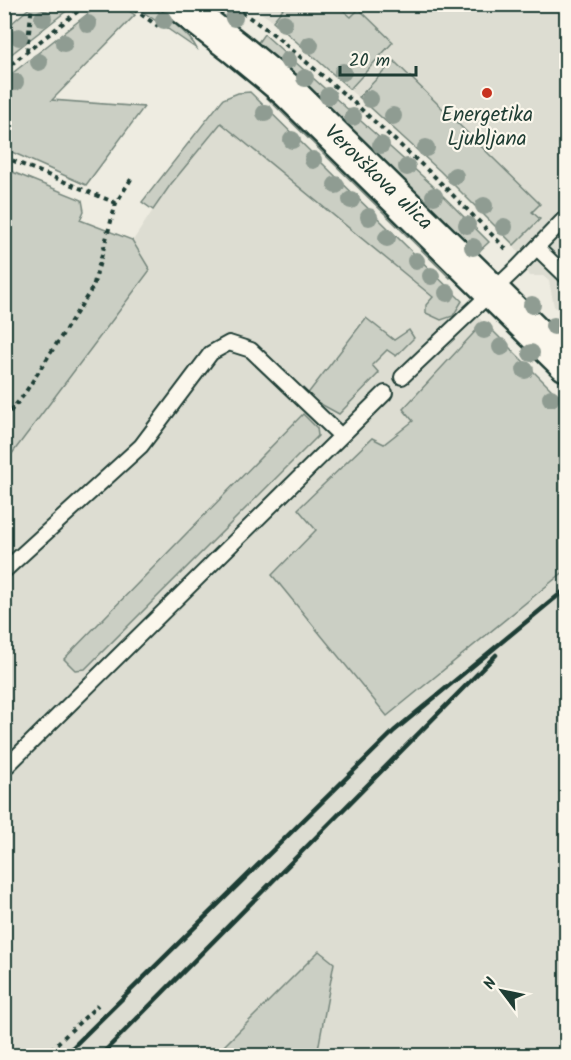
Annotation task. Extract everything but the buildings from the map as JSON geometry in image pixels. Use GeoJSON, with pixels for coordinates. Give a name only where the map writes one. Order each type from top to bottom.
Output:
{"type":"FeatureCollection","features":[{"type":"Feature","properties":{"kind":"street","name":"Verovškova ulica"},"geometry":{"type":"LineString","coordinates":[[179,4],[288,91],[567,364]]}},
{"type":"Feature","properties":{"kind":"lane"},"geometry":{"type":"LineString","coordinates":[[402,377],[567,217]]}},
{"type":"Feature","properties":{"kind":"lane"},"geometry":{"type":"LineString","coordinates":[[537,248],[567,276]]}},
{"type":"Feature","properties":{"kind":"lane"},"geometry":{"type":"LineString","coordinates":[[4,571],[141,446],[211,352],[229,343],[251,350],[341,436]]}},
{"type":"Feature","properties":{"kind":"lane"},"geometry":{"type":"LineString","coordinates":[[4,769],[385,393]]}},
{"type":"Feature","properties":{"kind":"path"},"geometry":{"type":"LineString","coordinates":[[27,52],[32,4]]}},
{"type":"Feature","properties":{"kind":"path"},"geometry":{"type":"LineString","coordinates":[[4,70],[87,4]]}},
{"type":"Feature","properties":{"kind":"path","name":"Verovškova ulica"},"geometry":{"type":"LineString","coordinates":[[231,4],[350,99],[500,241],[518,267]]}},
{"type":"Feature","properties":{"kind":"path"},"geometry":{"type":"LineString","coordinates":[[4,158],[116,203]]}},
{"type":"Feature","properties":{"kind":"path"},"geometry":{"type":"LineString","coordinates":[[4,419],[23,396],[93,287],[116,203],[133,176]]}},
{"type":"Feature","properties":{"kind":"path"},"geometry":{"type":"LineString","coordinates":[[44,1056],[98,1005]]}},
{"type":"Feature","properties":{"kind":"shaded area"},"geometry":{"type":"Polygon","coordinates":[[[34,4],[74,5],[5,59],[5,29],[34,4]]]}},
{"type":"Feature","properties":{"kind":"shaded area"},"geometry":{"type":"Polygon","coordinates":[[[99,5],[120,5],[135,15],[52,100],[144,107],[86,185],[5,149],[5,79],[99,5]]]}},
{"type":"Feature","properties":{"kind":"shaded area"},"geometry":{"type":"Polygon","coordinates":[[[133,5],[147,5],[160,13],[175,24],[197,49],[133,5]]]}},
{"type":"Feature","properties":{"kind":"shaded area"},"geometry":{"type":"Polygon","coordinates":[[[249,5],[566,5],[566,318],[554,306],[549,281],[543,276],[530,276],[514,245],[440,171],[273,21],[249,5]]]}},
{"type":"Feature","properties":{"kind":"shaded area"},"geometry":{"type":"Polygon","coordinates":[[[286,5],[337,5],[351,17],[359,9],[393,42],[350,89],[273,21],[286,5]]]}},
{"type":"Feature","properties":{"kind":"shaded area"},"geometry":{"type":"Polygon","coordinates":[[[264,34],[431,184],[489,242],[475,255],[291,74],[257,44],[264,34]]]}},
{"type":"Feature","properties":{"kind":"shaded area"},"geometry":{"type":"Polygon","coordinates":[[[394,61],[540,204],[532,212],[540,219],[514,245],[440,171],[359,97],[394,61]]]}},
{"type":"Feature","properties":{"kind":"shaded area"},"geometry":{"type":"Polygon","coordinates":[[[250,92],[462,301],[453,316],[441,320],[426,313],[426,305],[433,297],[221,123],[171,184],[153,210],[142,202],[223,99],[238,93],[250,92]]]}},
{"type":"Feature","properties":{"kind":"shaded area"},"geometry":{"type":"Polygon","coordinates":[[[261,92],[275,98],[455,273],[450,278],[261,92]]]}},
{"type":"Feature","properties":{"kind":"shaded area"},"geometry":{"type":"Polygon","coordinates":[[[221,123],[434,298],[462,301],[566,404],[566,1055],[5,1055],[4,437],[153,210],[171,184],[221,123]]]}},
{"type":"Feature","properties":{"kind":"shaded area"},"geometry":{"type":"Polygon","coordinates":[[[5,169],[82,200],[84,211],[80,220],[132,240],[150,270],[5,463],[5,169]]]}},
{"type":"Feature","properties":{"kind":"shaded area"},"geometry":{"type":"Polygon","coordinates":[[[366,318],[394,340],[409,330],[414,338],[396,356],[387,350],[372,365],[379,373],[339,414],[306,396],[366,318]]]}},
{"type":"Feature","properties":{"kind":"shaded area"},"geometry":{"type":"Polygon","coordinates":[[[484,322],[566,404],[566,570],[387,716],[272,575],[316,530],[298,509],[372,438],[384,444],[413,421],[403,409],[484,322]]]}},
{"type":"Feature","properties":{"kind":"shaded area"},"geometry":{"type":"Polygon","coordinates":[[[303,414],[317,428],[318,436],[85,669],[75,670],[64,659],[303,414]]]}},
{"type":"Feature","properties":{"kind":"shaded area"},"geometry":{"type":"Polygon","coordinates":[[[319,951],[334,963],[317,1055],[215,1055],[319,951]]]}},
{"type":"Feature","properties":{"kind":"railway"},"geometry":{"type":"LineString","coordinates":[[64,1056],[394,731],[566,589]]}},
{"type":"Feature","properties":{"kind":"railway"},"geometry":{"type":"LineString","coordinates":[[100,1056],[496,655]]}},
{"type":"Feature","properties":{"kind":"place","name":"Energetika Ljubljana"},"geometry":{"type":"Point","coordinates":[487,93]}}]}
